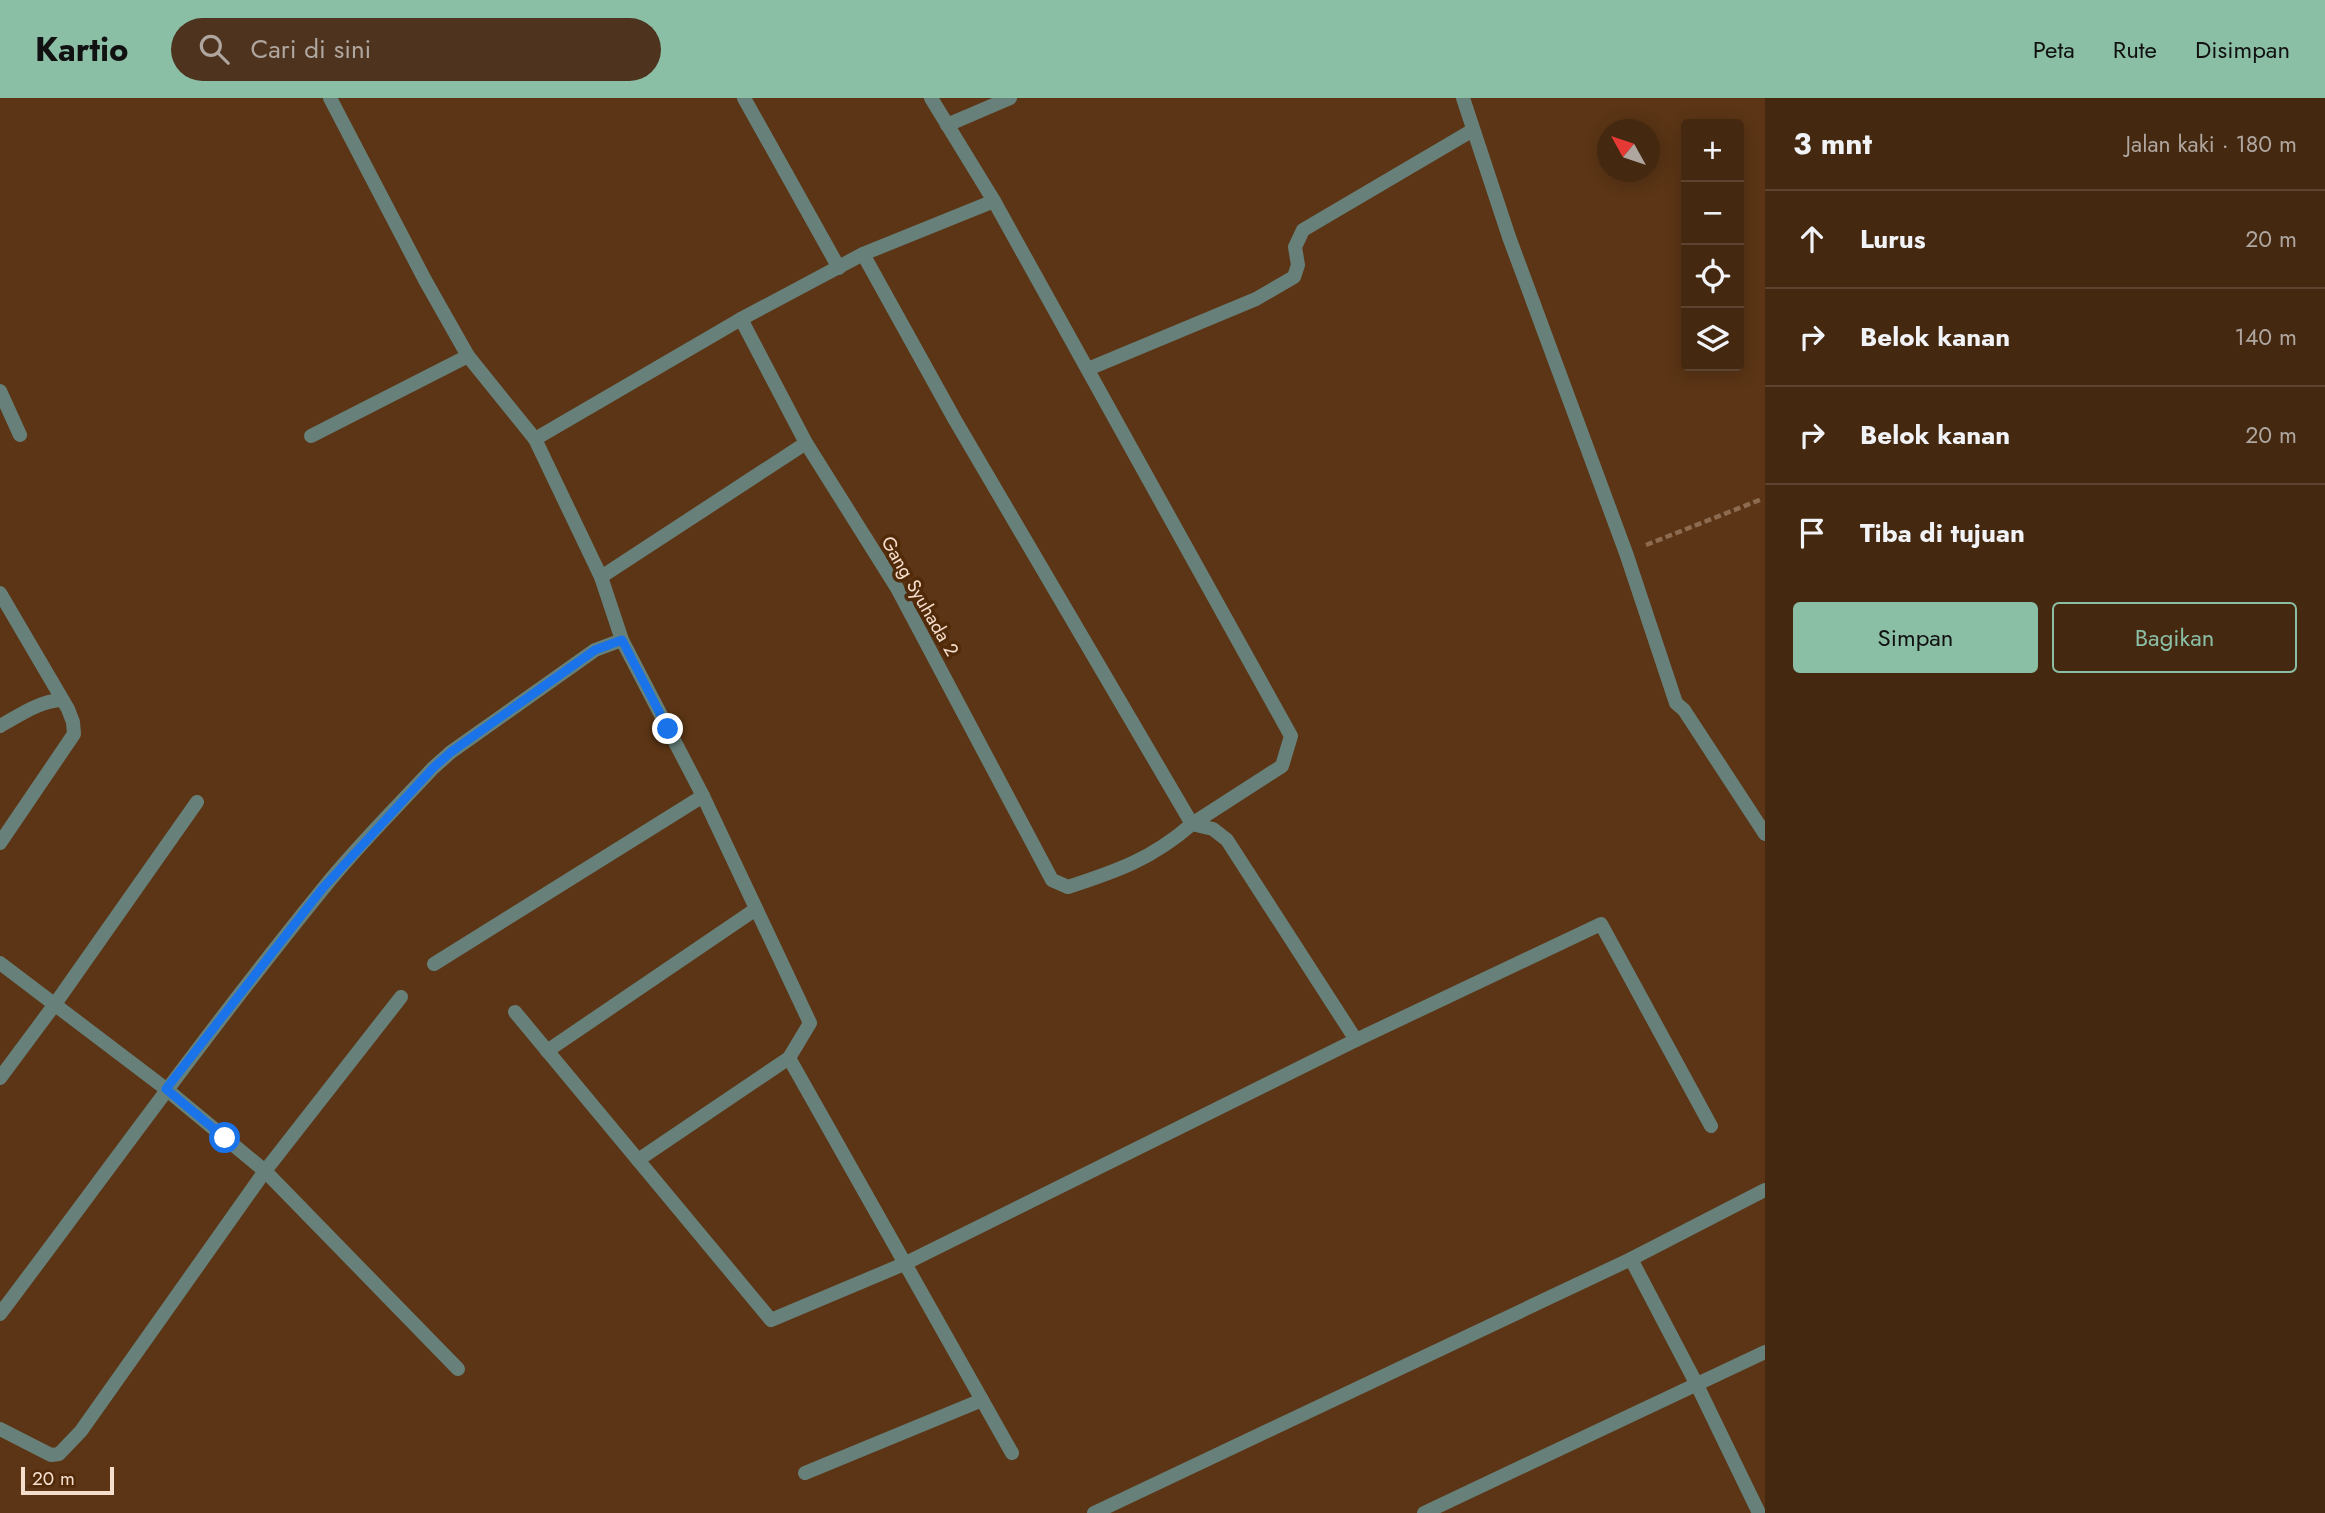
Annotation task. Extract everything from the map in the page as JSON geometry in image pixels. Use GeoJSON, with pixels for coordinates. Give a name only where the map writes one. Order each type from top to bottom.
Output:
{"type":"FeatureCollection","features":[{"type":"Feature","properties":{"kind":"street"},"geometry":{"type":"LineString","coordinates":[[330,98],[468,356],[535,439],[601,577],[622,640],[703,796],[810,1023],[789,1058],[638,1160]]}},
{"type":"Feature","properties":{"kind":"street"},"geometry":{"type":"LineString","coordinates":[[744,98],[839,268]]}},
{"type":"Feature","properties":{"kind":"street"},"geometry":{"type":"LineString","coordinates":[[931,98],[994,201],[1292,736],[1282,766],[1192,824]]}},
{"type":"Feature","properties":{"kind":"street"},"geometry":{"type":"LineString","coordinates":[[947,125],[1010,98]]}},
{"type":"Feature","properties":{"kind":"street"},"geometry":{"type":"LineString","coordinates":[[1463,98],[1509,237],[1626,553],[1676,703],[1684,710],[1765,834]]}},
{"type":"Feature","properties":{"kind":"street"},"geometry":{"type":"LineString","coordinates":[[1087,369],[1256,299],[1294,277],[1298,265],[1295,247],[1303,230],[1473,130]]}},
{"type":"Feature","properties":{"kind":"street"},"geometry":{"type":"LineString","coordinates":[[535,439],[741,319],[863,254],[994,201]]}},
{"type":"Feature","properties":{"kind":"street"},"geometry":{"type":"LineString","coordinates":[[863,254],[955,420],[1192,824],[1213,828],[1227,840],[1356,1040]]}},
{"type":"Feature","properties":{"kind":"street","name":"Gang Syuhada 2"},"geometry":{"type":"LineString","coordinates":[[741,319],[806,443],[897,588],[1052,880],[1068,887],[1128,867],[1169,844],[1192,824]]}},
{"type":"Feature","properties":{"kind":"street"},"geometry":{"type":"LineString","coordinates":[[311,436],[468,356]]}},
{"type":"Feature","properties":{"kind":"street"},"geometry":{"type":"LineString","coordinates":[[0,391],[20,436]]}},
{"type":"Feature","properties":{"kind":"street"},"geometry":{"type":"LineString","coordinates":[[601,577],[806,443]]}},
{"type":"Feature","properties":{"kind":"street"},"geometry":{"type":"LineString","coordinates":[[0,593],[62,700],[73,722],[74,734],[0,843]]}},
{"type":"Feature","properties":{"kind":"street"},"geometry":{"type":"LineString","coordinates":[[0,1314],[123,1152],[166,1089],[322,889],[433,768],[451,752],[595,650],[622,640]]}},
{"type":"Feature","properties":{"kind":"street"},"geometry":{"type":"LineString","coordinates":[[0,726],[47,701],[62,700]]}},
{"type":"Feature","properties":{"kind":"street"},"geometry":{"type":"LineString","coordinates":[[434,964],[703,796]]}},
{"type":"Feature","properties":{"kind":"street"},"geometry":{"type":"LineString","coordinates":[[0,1078],[197,802]]}},
{"type":"Feature","properties":{"kind":"street"},"geometry":{"type":"LineString","coordinates":[[547,1051],[757,909]]}},
{"type":"Feature","properties":{"kind":"street"},"geometry":{"type":"LineString","coordinates":[[515,1012],[771,1320],[904,1264],[1356,1040],[1601,924],[1711,1126]]}},
{"type":"Feature","properties":{"kind":"street"},"geometry":{"type":"LineString","coordinates":[[0,963],[166,1089],[265,1171],[458,1368]]}},
{"type":"Feature","properties":{"kind":"street"},"geometry":{"type":"LineString","coordinates":[[0,1429],[51,1455],[59,1454],[81,1431],[265,1171],[401,997]]}},
{"type":"Feature","properties":{"kind":"street"},"geometry":{"type":"LineString","coordinates":[[789,1058],[1012,1454]]}},
{"type":"Feature","properties":{"kind":"street"},"geometry":{"type":"LineString","coordinates":[[1098,1512],[1630,1259],[1765,1190]]}},
{"type":"Feature","properties":{"kind":"street"},"geometry":{"type":"LineString","coordinates":[[1630,1259],[1696,1383],[1759,1513],[1765,1510]]}},
{"type":"Feature","properties":{"kind":"street"},"geometry":{"type":"LineString","coordinates":[[1424,1513],[1765,1352]]}},
{"type":"Feature","properties":{"kind":"street"},"geometry":{"type":"LineString","coordinates":[[805,1473],[982,1400]]}},
{"type":"Feature","properties":{"kind":"path"},"geometry":{"type":"LineString","coordinates":[[1626,553],[1762,499]]}},
{"type":"Feature","properties":{"kind":"route"},"geometry":{"type":"LineString","coordinates":[[225,1138],[166,1089],[322,889],[433,768],[451,752],[595,650],[622,640],[668,729]]}}]}
